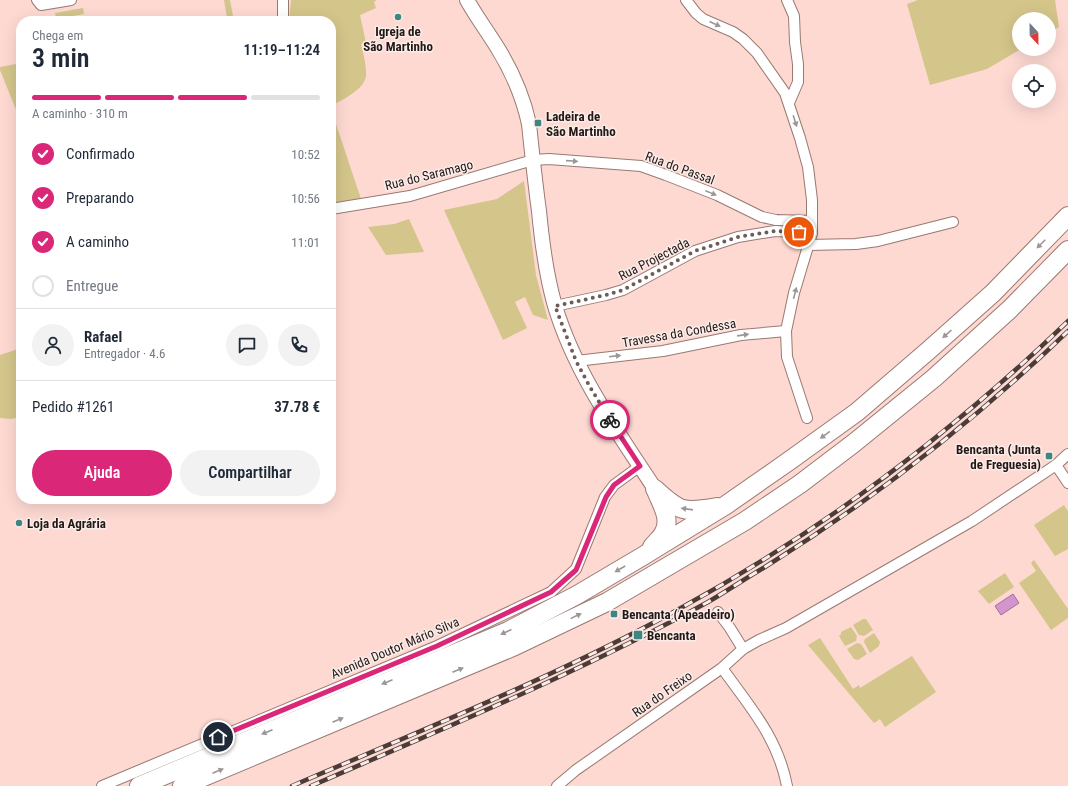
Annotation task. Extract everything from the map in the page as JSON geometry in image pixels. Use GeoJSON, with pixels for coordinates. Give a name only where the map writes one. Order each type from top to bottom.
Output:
{"type":"FeatureCollection","features":[{"type":"Feature","properties":{"kind":"highway"},"geometry":{"type":"LineString","coordinates":[[139,786],[508,631],[577,595],[726,506],[857,412],[992,293],[1068,216]]}},
{"type":"Feature","properties":{"kind":"highway"},"geometry":{"type":"LineString","coordinates":[[182,786],[515,646],[607,602],[745,521],[800,484],[854,443],[934,378],[1010,309],[1068,250]]}},
{"type":"Feature","properties":{"kind":"highway"},"geometry":{"type":"LineString","coordinates":[[655,489],[671,504],[683,510],[697,510],[726,506]]}},
{"type":"Feature","properties":{"kind":"highway"},"geometry":{"type":"LineString","coordinates":[[643,556],[664,533],[667,525],[666,516],[655,489]]}},
{"type":"Feature","properties":{"kind":"street"},"geometry":{"type":"LineString","coordinates":[[37,0],[41,5],[71,0]]}},
{"type":"Feature","properties":{"kind":"street"},"geometry":{"type":"LineString","coordinates":[[283,0],[283,16]]}},
{"type":"Feature","properties":{"kind":"street"},"geometry":{"type":"LineString","coordinates":[[467,0],[498,48],[512,73],[522,97],[529,124],[542,246],[547,276],[555,306],[576,361],[590,387],[655,489]]}},
{"type":"Feature","properties":{"kind":"street"},"geometry":{"type":"LineString","coordinates":[[686,0],[696,13],[703,19],[732,32],[743,39],[757,53],[785,93],[808,167],[812,200],[812,233],[794,293],[786,331],[787,357],[807,418]]}},
{"type":"Feature","properties":{"kind":"street"},"geometry":{"type":"LineString","coordinates":[[787,0],[794,16],[798,70],[798,82],[789,103]]}},
{"type":"Feature","properties":{"kind":"street","name":"Rua do Passal"},"geometry":{"type":"LineString","coordinates":[[533,160],[549,159],[641,166],[717,196],[762,217],[776,220],[812,221]]}},
{"type":"Feature","properties":{"kind":"street","name":"Rua do Saramago"},"geometry":{"type":"LineString","coordinates":[[336,208],[410,196],[533,160]]}},
{"type":"Feature","properties":{"kind":"street"},"geometry":{"type":"LineString","coordinates":[[808,245],[856,244],[878,241],[953,222]]}},
{"type":"Feature","properties":{"kind":"street","name":"Rua Projectada"},"geometry":{"type":"LineString","coordinates":[[555,306],[623,290],[695,251],[738,237],[775,231],[812,233]]}},
{"type":"Feature","properties":{"kind":"street","name":"Travessa da Condessa"},"geometry":{"type":"LineString","coordinates":[[576,361],[663,351],[741,335],[786,331]]}},
{"type":"Feature","properties":{"kind":"street","name":"Rua do Freixo"},"geometry":{"type":"LineString","coordinates":[[557,786],[576,770],[722,668],[743,649],[786,628],[972,521],[1056,465],[1068,454]]}},
{"type":"Feature","properties":{"kind":"street"},"geometry":{"type":"LineString","coordinates":[[1056,465],[1068,483]]}},
{"type":"Feature","properties":{"kind":"street","name":"Avenida Doutor Mário Silva"},"geometry":{"type":"LineString","coordinates":[[102,786],[437,646],[551,592],[576,570],[606,497],[614,485],[640,466]]}},
{"type":"Feature","properties":{"kind":"street"},"geometry":{"type":"LineString","coordinates":[[718,612],[743,649]]}},
{"type":"Feature","properties":{"kind":"street"},"geometry":{"type":"LineString","coordinates":[[722,668],[772,739],[780,758],[787,786]]}},
{"type":"Feature","properties":{"kind":"shaded area"},"geometry":{"type":"Polygon","coordinates":[[[224,0],[230,0],[233,16],[227,16],[224,0]]]}},
{"type":"Feature","properties":{"kind":"shaded area"},"geometry":{"type":"Polygon","coordinates":[[[291,0],[377,0],[374,2],[376,8],[360,15],[366,43],[361,44],[365,60],[366,76],[361,86],[357,90],[336,103],[336,16],[289,16],[291,0]]]}},
{"type":"Feature","properties":{"kind":"shaded area"},"geometry":{"type":"Polygon","coordinates":[[[918,0],[1055,0],[1059,27],[1056,29],[1056,12],[1012,12],[1012,54],[987,69],[930,85],[907,4],[918,0]]]}},
{"type":"Feature","properties":{"kind":"shaded area"},"geometry":{"type":"Polygon","coordinates":[[[83,8],[84,14],[56,16],[55,13],[83,8]]]}},
{"type":"Feature","properties":{"kind":"shaded area"},"geometry":{"type":"Polygon","coordinates":[[[16,64],[16,110],[0,70],[0,67],[16,64]]]}},
{"type":"Feature","properties":{"kind":"shaded area"},"geometry":{"type":"Polygon","coordinates":[[[336,124],[361,199],[336,202],[336,124]]]}},
{"type":"Feature","properties":{"kind":"shaded area"},"geometry":{"type":"Polygon","coordinates":[[[524,181],[536,275],[548,320],[533,315],[525,297],[515,302],[527,328],[503,340],[444,210],[497,199],[524,181]]]}},
{"type":"Feature","properties":{"kind":"shaded area"},"geometry":{"type":"Polygon","coordinates":[[[409,219],[424,252],[386,255],[368,227],[394,224],[409,219]]]}},
{"type":"Feature","properties":{"kind":"shaded area"},"geometry":{"type":"Polygon","coordinates":[[[16,350],[16,418],[0,418],[0,355],[16,350]]]}},
{"type":"Feature","properties":{"kind":"shaded area"},"geometry":{"type":"Polygon","coordinates":[[[1064,505],[1068,511],[1068,549],[1055,556],[1034,525],[1064,505]]]}},
{"type":"Feature","properties":{"kind":"shaded area"},"geometry":{"type":"Polygon","coordinates":[[[1034,560],[1068,609],[1068,618],[1051,630],[1019,583],[1036,571],[1031,563],[1034,560]]]}},
{"type":"Feature","properties":{"kind":"shaded area"},"geometry":{"type":"Polygon","coordinates":[[[1005,573],[1014,587],[989,604],[978,591],[1005,573]]]}},
{"type":"Feature","properties":{"kind":"shaded area"},"geometry":{"type":"Polygon","coordinates":[[[1013,594],[1019,603],[1001,615],[995,606],[1013,594]]]}},
{"type":"Feature","properties":{"kind":"shaded area"},"geometry":{"type":"Polygon","coordinates":[[[863,619],[866,619],[873,630],[864,636],[859,635],[853,625],[863,619]]]}},
{"type":"Feature","properties":{"kind":"shaded area"},"geometry":{"type":"Polygon","coordinates":[[[851,627],[857,636],[856,641],[845,646],[839,636],[841,632],[851,627]]]}},
{"type":"Feature","properties":{"kind":"shaded area"},"geometry":{"type":"Polygon","coordinates":[[[874,633],[880,642],[879,646],[870,653],[864,642],[865,639],[874,633]]]}},
{"type":"Feature","properties":{"kind":"shaded area"},"geometry":{"type":"Polygon","coordinates":[[[820,638],[853,689],[859,685],[860,688],[912,656],[936,692],[885,727],[880,719],[874,723],[808,645],[820,638]]]}},
{"type":"Feature","properties":{"kind":"shaded area"},"geometry":{"type":"Polygon","coordinates":[[[857,643],[861,644],[867,654],[858,660],[854,659],[847,649],[857,643]]]}},
{"type":"Feature","properties":{"kind":"railway"},"geometry":{"type":"LineString","coordinates":[[292,786],[536,680],[632,634],[731,579],[834,513],[932,441],[979,402],[1068,321]]}},
{"type":"Feature","properties":{"kind":"railway"},"geometry":{"type":"LineString","coordinates":[[311,786],[462,721],[561,676],[660,628],[715,598],[806,541],[885,486],[997,396],[1068,331]]}},
{"type":"Feature","properties":{"kind":"way so far"},"geometry":{"type":"LineString","coordinates":[[610,420],[576,361],[562,328],[555,306],[623,290],[695,251],[738,237],[775,231],[799,232]]}},
{"type":"Feature","properties":{"kind":"place","name":"Igreja de São Martinho"},"geometry":{"type":"Point","coordinates":[398,17]}},
{"type":"Feature","properties":{"kind":"place","name":"Ladeira de São Martinho"},"geometry":{"type":"Point","coordinates":[538,123]}},
{"type":"Feature","properties":{"kind":"place","name":"Bencanta (Junta de Freguesia)"},"geometry":{"type":"Point","coordinates":[1049,456]}},
{"type":"Feature","properties":{"kind":"place","name":"Loja da Agrária"},"geometry":{"type":"Point","coordinates":[19,523]}},
{"type":"Feature","properties":{"kind":"place","name":"Bencanta (Apeadeiro)"},"geometry":{"type":"Point","coordinates":[614,614]}},
{"type":"Feature","properties":{"kind":"place","name":"Bencanta"},"geometry":{"type":"Point","coordinates":[638,635]}},
{"type":"Feature","properties":{"kind":"route"},"geometry":{"type":"LineString","coordinates":[[218,737],[437,646],[551,592],[576,570],[606,497],[614,485],[640,466],[610,420]]}}]}
